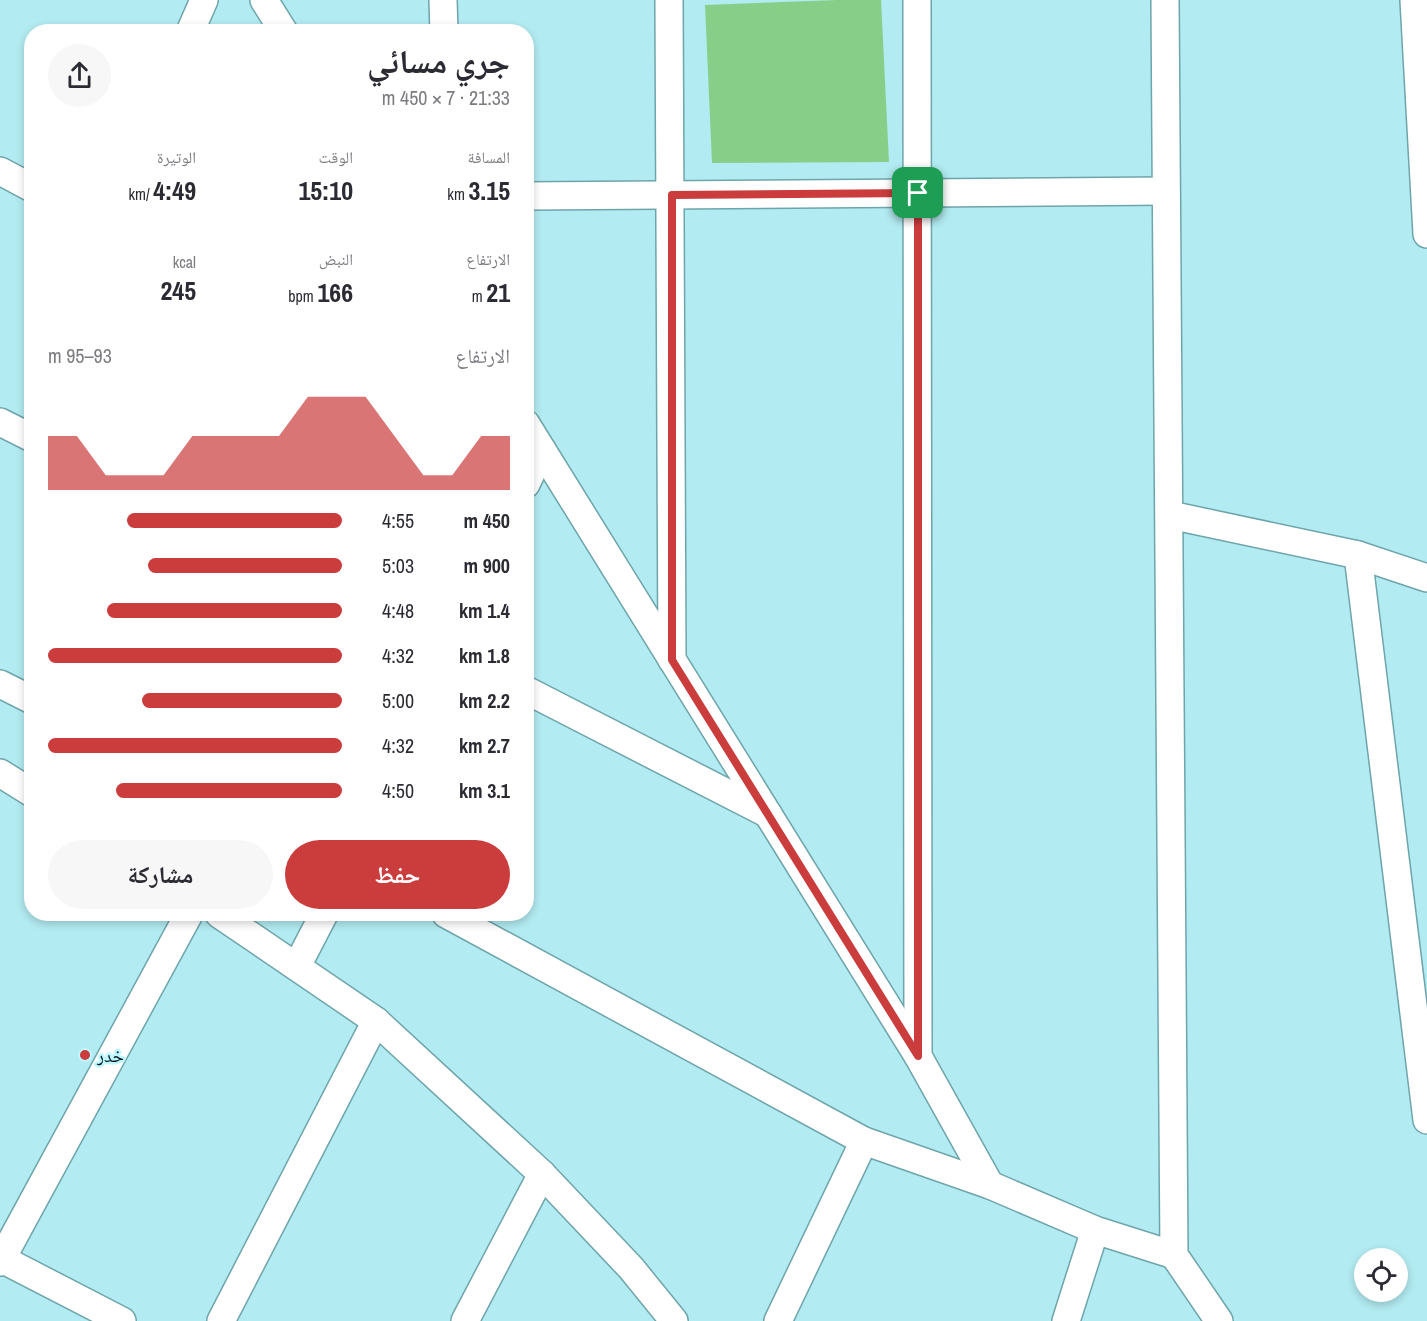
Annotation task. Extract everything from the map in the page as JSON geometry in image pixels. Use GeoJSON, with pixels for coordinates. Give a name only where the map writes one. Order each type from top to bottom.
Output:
{"type":"FeatureCollection","features":[{"type":"Feature","properties":{"kind":"street"},"geometry":{"type":"LineString","coordinates":[[194,24],[204,0]]}},
{"type":"Feature","properties":{"kind":"street"},"geometry":{"type":"LineString","coordinates":[[264,0],[279,24]]}},
{"type":"Feature","properties":{"kind":"street"},"geometry":{"type":"LineString","coordinates":[[443,0],[444,24]]}},
{"type":"Feature","properties":{"kind":"street"},"geometry":{"type":"LineString","coordinates":[[669,0],[672,195],[672,660]]}},
{"type":"Feature","properties":{"kind":"street"},"geometry":{"type":"LineString","coordinates":[[917,0],[918,1056]]}},
{"type":"Feature","properties":{"kind":"street"},"geometry":{"type":"LineString","coordinates":[[1165,0],[1174,1255],[1219,1321]]}},
{"type":"Feature","properties":{"kind":"street"},"geometry":{"type":"LineString","coordinates":[[1414,0],[1422,53],[1427,234]]}},
{"type":"Feature","properties":{"kind":"street"},"geometry":{"type":"LineString","coordinates":[[0,171],[24,184]]}},
{"type":"Feature","properties":{"kind":"street"},"geometry":{"type":"LineString","coordinates":[[534,196],[1166,191]]}},
{"type":"Feature","properties":{"kind":"street"},"geometry":{"type":"LineString","coordinates":[[0,422],[24,434]]}},
{"type":"Feature","properties":{"kind":"street"},"geometry":{"type":"LineString","coordinates":[[534,446],[672,660],[918,1056],[990,1185]]}},
{"type":"Feature","properties":{"kind":"street"},"geometry":{"type":"LineString","coordinates":[[1170,515],[1358,555],[1427,578]]}},
{"type":"Feature","properties":{"kind":"street"},"geometry":{"type":"LineString","coordinates":[[1358,555],[1427,1120]]}},
{"type":"Feature","properties":{"kind":"street"},"geometry":{"type":"LineString","coordinates":[[0,684],[24,696]]}},
{"type":"Feature","properties":{"kind":"street"},"geometry":{"type":"LineString","coordinates":[[534,694],[768,814]]}},
{"type":"Feature","properties":{"kind":"street"},"geometry":{"type":"LineString","coordinates":[[122,1321],[0,1260],[185,921]]}},
{"type":"Feature","properties":{"kind":"street"},"geometry":{"type":"LineString","coordinates":[[230,921],[376,1022],[542,1174],[631,1268],[674,1321]]}},
{"type":"Feature","properties":{"kind":"street"},"geometry":{"type":"LineString","coordinates":[[297,966],[320,921]]}},
{"type":"Feature","properties":{"kind":"street"},"geometry":{"type":"LineString","coordinates":[[459,921],[864,1141],[990,1185],[1095,1230],[1174,1255]]}},
{"type":"Feature","properties":{"kind":"street"},"geometry":{"type":"LineString","coordinates":[[221,1321],[376,1022]]}},
{"type":"Feature","properties":{"kind":"street"},"geometry":{"type":"LineString","coordinates":[[778,1321],[864,1141]]}},
{"type":"Feature","properties":{"kind":"street"},"geometry":{"type":"LineString","coordinates":[[465,1321],[542,1174]]}},
{"type":"Feature","properties":{"kind":"street"},"geometry":{"type":"LineString","coordinates":[[1066,1321],[1095,1230]]}},
{"type":"Feature","properties":{"kind":"green space"},"geometry":{"type":"Polygon","coordinates":[[[881,0],[889,162],[712,163],[705,5],[881,0]]]}},
{"type":"Feature","properties":{"kind":"place","name":"خدر"},"geometry":{"type":"Point","coordinates":[85,1055]}},
{"type":"Feature","properties":{"kind":"route"},"geometry":{"type":"LineString","coordinates":[[918,193],[918,1056],[672,660],[672,195],[918,193]]}}]}
